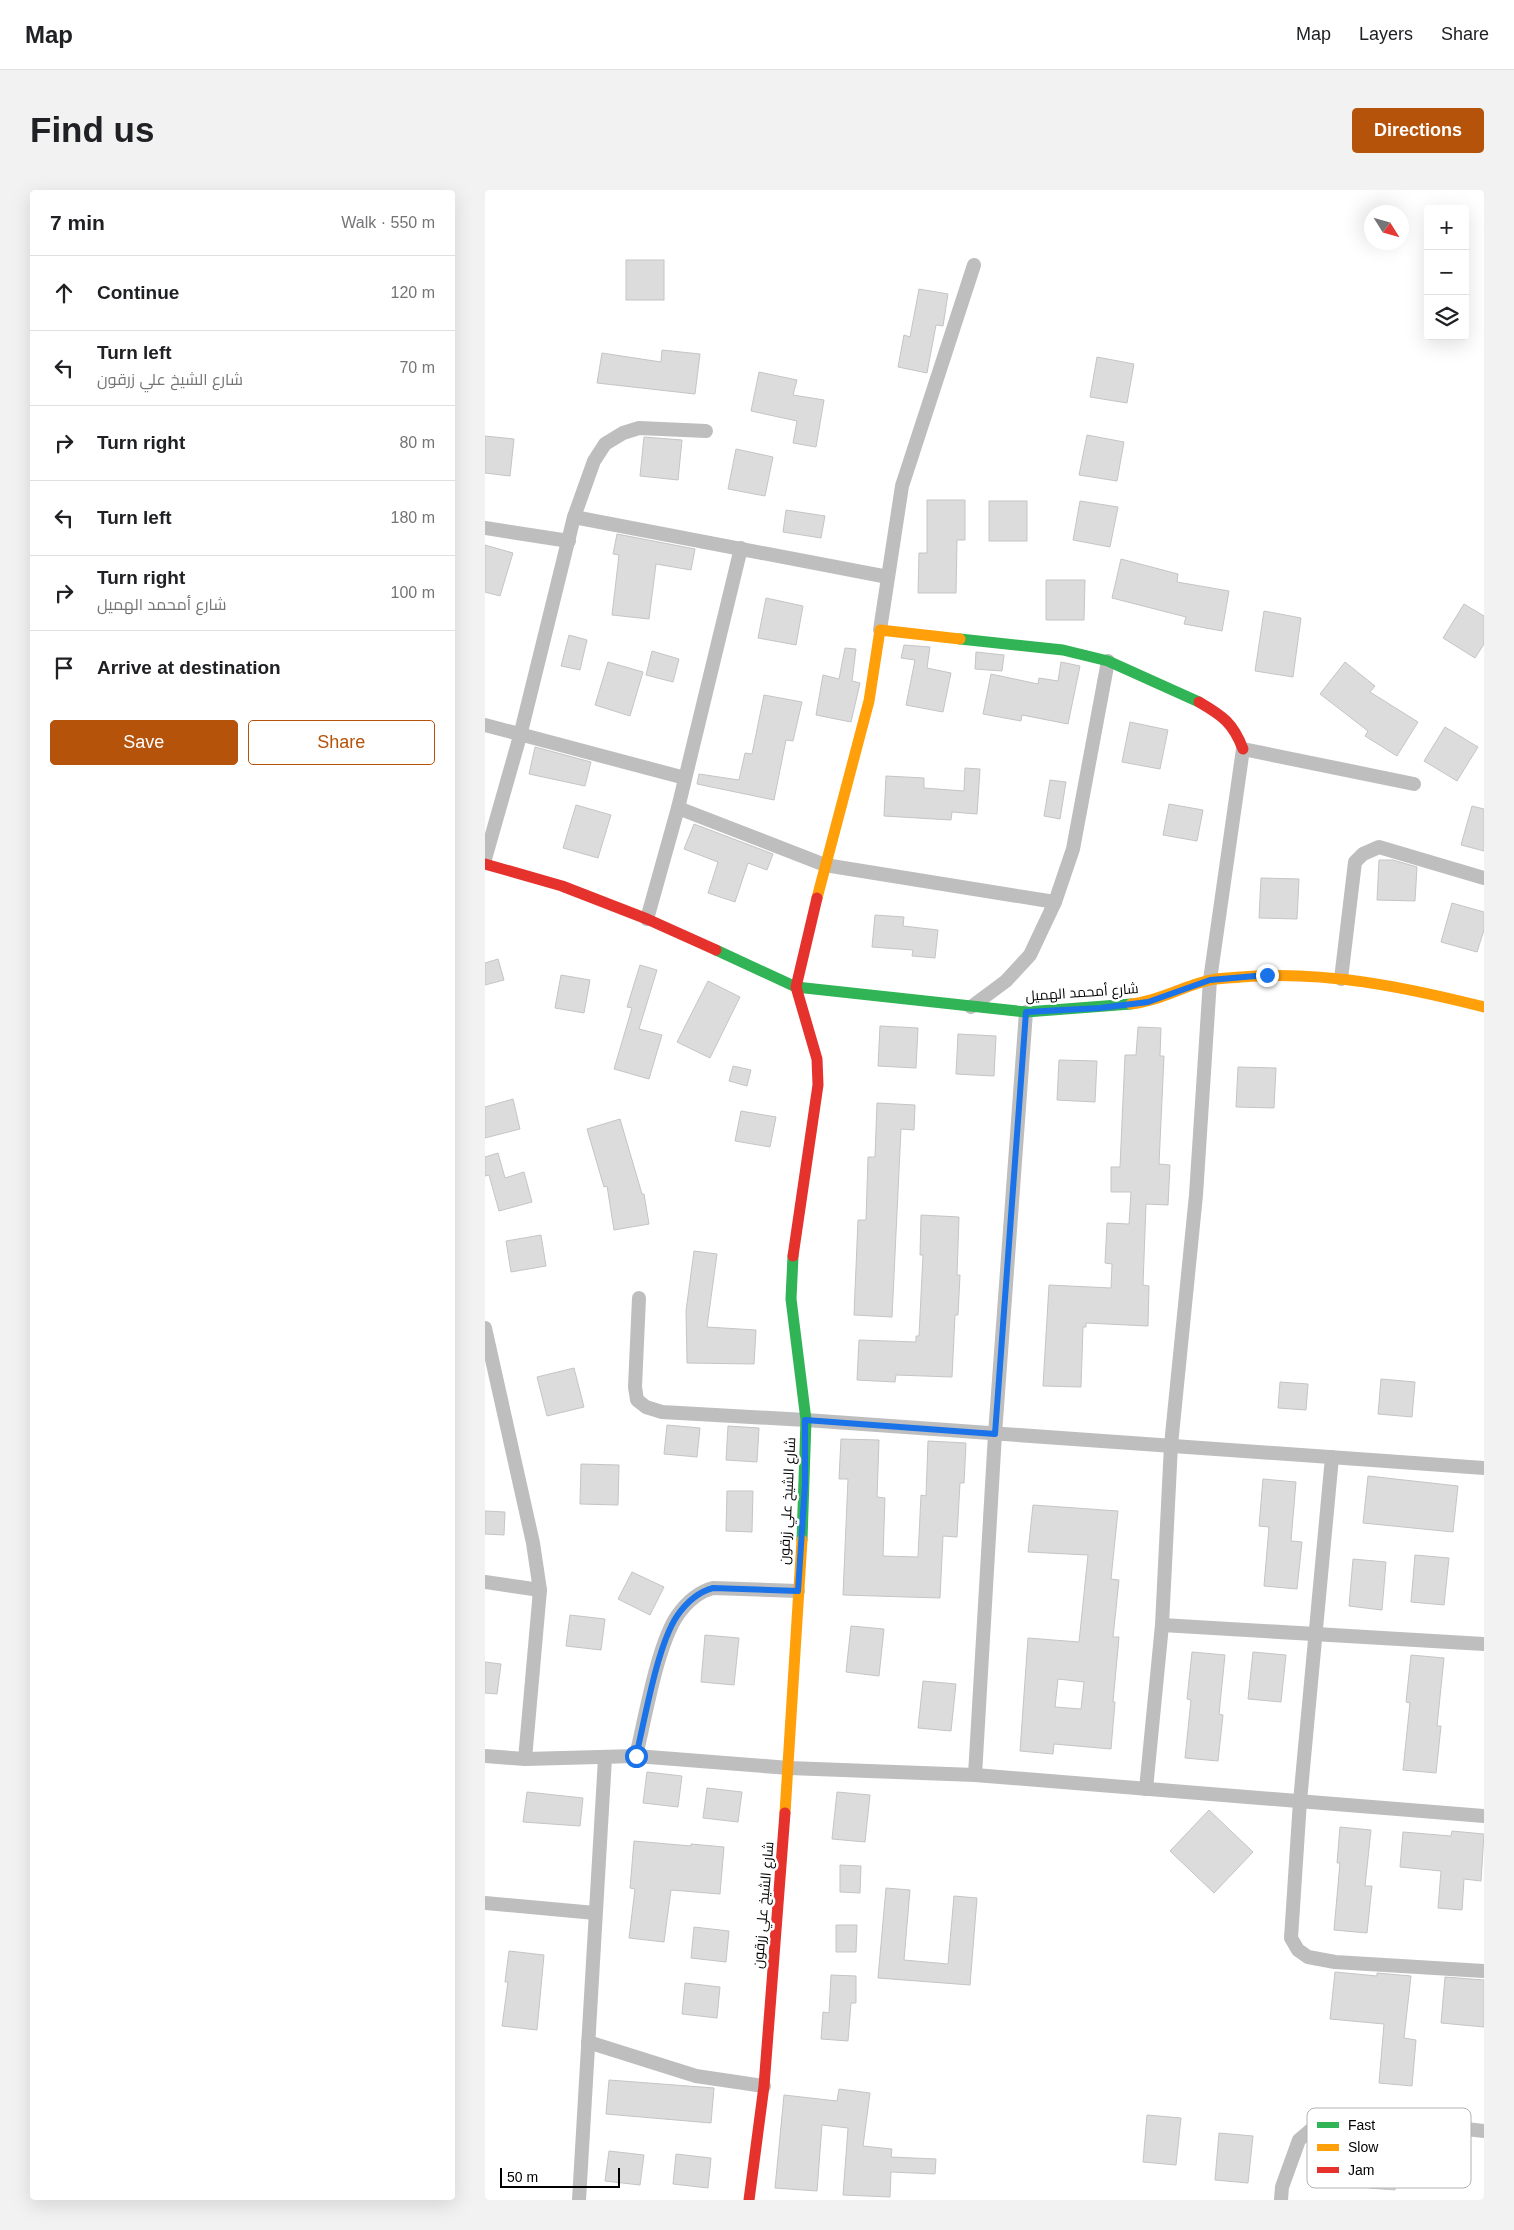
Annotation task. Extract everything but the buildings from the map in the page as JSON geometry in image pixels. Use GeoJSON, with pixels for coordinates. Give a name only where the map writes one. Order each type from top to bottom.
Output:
{"type":"FeatureCollection","features":[{"type":"Feature","properties":{"kind":"main road"},"geometry":{"type":"LineString","coordinates":[[796,987],[825,865],[869,701],[880,630],[1063,650],[1108,662],[1190,696],[1223,716],[1236,731],[1243,749]]}},
{"type":"Feature","properties":{"kind":"main road","name":"شارع أمحمد الهميل"},"geometry":{"type":"LineString","coordinates":[[485,864],[562,886],[647,919],[796,987],[1026,1012],[1100,1008],[1148,1002],[1210,980],[1267,975],[1341,979],[1431,994],[1484,1006]]}},
{"type":"Feature","properties":{"kind":"main road","name":"شارع الشيخ علي زرقون"},"geometry":{"type":"LineString","coordinates":[[749,2200],[764,2086],[789,1768],[805,1484],[805,1420],[796,1352],[791,1299],[791,1272],[818,1085],[817,1060],[796,987]]}},
{"type":"Feature","properties":{"kind":"street"},"geometry":{"type":"LineString","coordinates":[[880,630],[902,486],[973,265]]}},
{"type":"Feature","properties":{"kind":"street"},"geometry":{"type":"LineString","coordinates":[[485,859],[520,736],[574,518],[594,461],[605,444],[623,433],[639,428],[706,432]]}},
{"type":"Feature","properties":{"kind":"street"},"geometry":{"type":"LineString","coordinates":[[574,518],[888,577]]}},
{"type":"Feature","properties":{"kind":"street"},"geometry":{"type":"LineString","coordinates":[[485,528],[569,541]]}},
{"type":"Feature","properties":{"kind":"street"},"geometry":{"type":"LineString","coordinates":[[647,919],[678,808],[741,548]]}},
{"type":"Feature","properties":{"kind":"street"},"geometry":{"type":"LineString","coordinates":[[971,1007],[1006,981],[1030,955],[1055,902],[1073,849],[1108,662]]}},
{"type":"Feature","properties":{"kind":"street"},"geometry":{"type":"LineString","coordinates":[[485,726],[685,778]]}},
{"type":"Feature","properties":{"kind":"street"},"geometry":{"type":"LineString","coordinates":[[1145,1788],[1162,1625],[1171,1445],[1196,1195],[1210,980],[1243,749],[1414,784]]}},
{"type":"Feature","properties":{"kind":"street"},"geometry":{"type":"LineString","coordinates":[[678,808],[825,865],[1055,902]]}},
{"type":"Feature","properties":{"kind":"street"},"geometry":{"type":"LineString","coordinates":[[1341,979],[1355,862],[1363,854],[1379,847],[1484,878]]}},
{"type":"Feature","properties":{"kind":"street"},"geometry":{"type":"LineString","coordinates":[[975,1775],[995,1434],[1026,1012]]}},
{"type":"Feature","properties":{"kind":"street"},"geometry":{"type":"LineString","coordinates":[[639,1298],[635,1387],[637,1400],[646,1407],[662,1412],[805,1420],[1484,1468]]}},
{"type":"Feature","properties":{"kind":"street"},"geometry":{"type":"LineString","coordinates":[[485,1328],[489,1360],[533,1542],[540,1590],[525,1759]]}},
{"type":"Feature","properties":{"kind":"street"},"geometry":{"type":"LineString","coordinates":[[1332,1457],[1300,1801],[1291,1938],[1297,1950],[1308,1957],[1335,1962],[1484,1971]]}},
{"type":"Feature","properties":{"kind":"street"},"geometry":{"type":"LineString","coordinates":[[485,1582],[540,1590]]}},
{"type":"Feature","properties":{"kind":"street"},"geometry":{"type":"LineString","coordinates":[[636,1756],[662,1651],[677,1617],[689,1603],[701,1592],[713,1588],[798,1591]]}},
{"type":"Feature","properties":{"kind":"street"},"geometry":{"type":"LineString","coordinates":[[1162,1625],[1484,1644]]}},
{"type":"Feature","properties":{"kind":"street"},"geometry":{"type":"LineString","coordinates":[[485,1756],[525,1759],[636,1756],[789,1768],[975,1775],[1484,1816]]}},
{"type":"Feature","properties":{"kind":"street"},"geometry":{"type":"LineString","coordinates":[[579,2200],[605,1758]]}},
{"type":"Feature","properties":{"kind":"street"},"geometry":{"type":"LineString","coordinates":[[485,1903],[595,1913]]}},
{"type":"Feature","properties":{"kind":"street"},"geometry":{"type":"LineString","coordinates":[[588,2042],[696,2076],[764,2086]]}},
{"type":"Feature","properties":{"kind":"street"},"geometry":{"type":"LineString","coordinates":[[1471,2129],[1484,2131]]}},
{"type":"Feature","properties":{"kind":"street"},"geometry":{"type":"LineString","coordinates":[[1281,2200],[1283,2187],[1299,2140],[1307,2133]]}},
{"type":"Feature","properties":{"kind":"traffic: fast"},"geometry":{"type":"LineString","coordinates":[[960,639],[1063,650],[1108,661],[1199,702]]}},
{"type":"Feature","properties":{"kind":"traffic: fast"},"geometry":{"type":"LineString","coordinates":[[716,950],[796,987],[1026,1012],[1131,1004]]}},
{"type":"Feature","properties":{"kind":"traffic: fast"},"geometry":{"type":"LineString","coordinates":[[793,1256],[791,1299],[806,1420],[802,1540]]}},
{"type":"Feature","properties":{"kind":"traffic: slow"},"geometry":{"type":"LineString","coordinates":[[817,898],[869,701],[880,630],[960,639]]}},
{"type":"Feature","properties":{"kind":"traffic: slow"},"geometry":{"type":"LineString","coordinates":[[1131,1004],[1151,1000],[1210,980],[1271,975],[1333,978],[1363,982],[1424,993],[1484,1007]]}},
{"type":"Feature","properties":{"kind":"traffic: slow"},"geometry":{"type":"LineString","coordinates":[[785,1813],[802,1540]]}},
{"type":"Feature","properties":{"kind":"traffic: jam"},"geometry":{"type":"LineString","coordinates":[[1199,702],[1215,712],[1231,726],[1243,749]]}},
{"type":"Feature","properties":{"kind":"traffic: jam"},"geometry":{"type":"LineString","coordinates":[[485,864],[562,886],[647,919],[716,950]]}},
{"type":"Feature","properties":{"kind":"traffic: jam"},"geometry":{"type":"LineString","coordinates":[[793,1256],[818,1085],[817,1059],[796,987],[817,898]]}},
{"type":"Feature","properties":{"kind":"traffic: jam"},"geometry":{"type":"LineString","coordinates":[[749,2200],[764,2086],[785,1813]]}},
{"type":"Feature","properties":{"kind":"route"},"geometry":{"type":"LineString","coordinates":[[636,1756],[662,1651],[677,1617],[689,1603],[701,1592],[713,1588],[798,1591],[805,1484],[805,1420],[995,1434],[1026,1012],[1100,1008],[1148,1002],[1210,980],[1267,975]]}}]}
